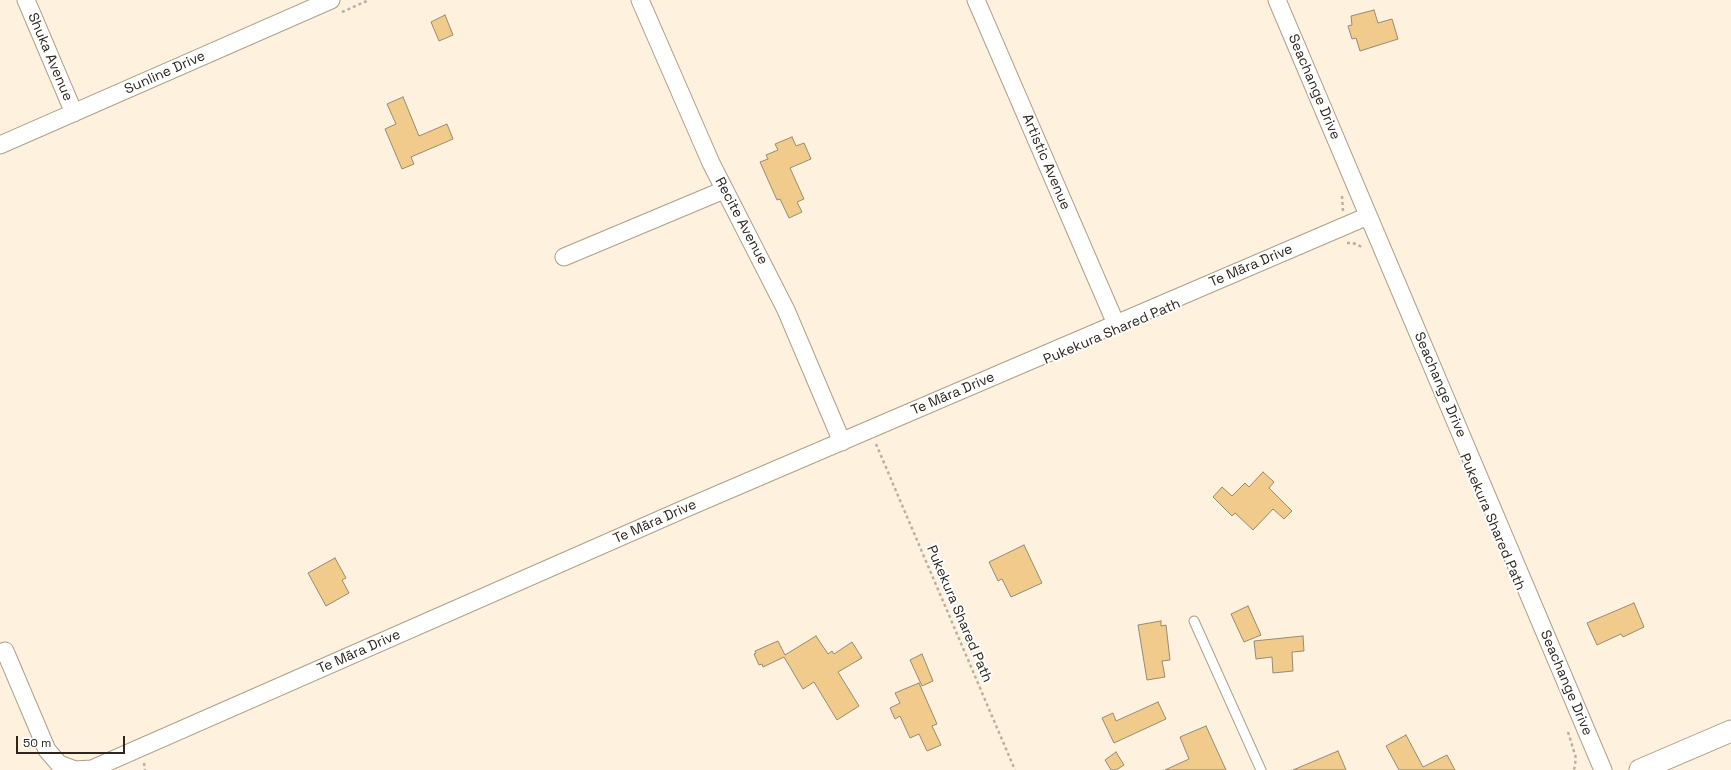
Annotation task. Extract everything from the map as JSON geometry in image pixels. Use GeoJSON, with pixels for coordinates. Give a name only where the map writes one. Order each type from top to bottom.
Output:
{"type":"FeatureCollection","features":[{"type":"Feature","properties":{"kind":"street","name":"Shuka Avenue"},"geometry":{"type":"LineString","coordinates":[[26,0],[74,113]]}},
{"type":"Feature","properties":{"kind":"street","name":"Sunline Drive"},"geometry":{"type":"LineString","coordinates":[[0,145],[331,0]]}},
{"type":"Feature","properties":{"kind":"street","name":"Recite Avenue"},"geometry":{"type":"LineString","coordinates":[[640,0],[724,190],[786,310],[842,442]]}},
{"type":"Feature","properties":{"kind":"street","name":"Artistic Avenue"},"geometry":{"type":"LineString","coordinates":[[976,0],[1116,324]]}},
{"type":"Feature","properties":{"kind":"street","name":"Seachange Drive"},"geometry":{"type":"LineString","coordinates":[[1277,0],[1603,770]]}},
{"type":"Feature","properties":{"kind":"street"},"geometry":{"type":"LineString","coordinates":[[564,257],[724,190]]}},
{"type":"Feature","properties":{"kind":"street","name":"Te Māra Drive"},"geometry":{"type":"LineString","coordinates":[[4,650],[47,750],[58,764],[75,770],[92,769],[842,442],[1368,216]]}},
{"type":"Feature","properties":{"kind":"street"},"geometry":{"type":"LineString","coordinates":[[1640,770],[1731,731]]}},
{"type":"Feature","properties":{"kind":"lane"},"geometry":{"type":"LineString","coordinates":[[1194,621],[1261,770]]}},
{"type":"Feature","properties":{"kind":"path"},"geometry":{"type":"LineString","coordinates":[[1356,240],[1358,244],[1366,250]]}},
{"type":"Feature","properties":{"kind":"path"},"geometry":{"type":"LineString","coordinates":[[1343,244],[1358,244]]}},
{"type":"Feature","properties":{"kind":"path","name":"Pukekura Shared Path"},"geometry":{"type":"LineString","coordinates":[[883,441],[876,444],[1015,770]]}},
{"type":"Feature","properties":{"kind":"path"},"geometry":{"type":"LineString","coordinates":[[1568,730],[1576,758],[1574,770]]}},
{"type":"Feature","properties":{"kind":"building"},"geometry":{"type":"Polygon","coordinates":[[[1374,10],[1378,23],[1392,19],[1398,39],[1360,51],[1356,38],[1352,39],[1348,26],[1352,25],[1351,16],[1374,10]]]}},
{"type":"Feature","properties":{"kind":"building"},"geometry":{"type":"Polygon","coordinates":[[[445,15],[453,35],[439,41],[431,22],[445,15]]]}},
{"type":"Feature","properties":{"kind":"building"},"geometry":{"type":"Polygon","coordinates":[[[403,97],[419,136],[447,124],[453,139],[411,157],[414,164],[402,169],[385,129],[396,124],[387,104],[403,97]]]}},
{"type":"Feature","properties":{"kind":"building"},"geometry":{"type":"Polygon","coordinates":[[[792,137],[796,146],[804,143],[811,159],[790,168],[804,199],[797,202],[802,212],[789,218],[780,199],[777,200],[760,162],[768,159],[766,155],[778,150],[775,144],[792,137]]]}},
{"type":"Feature","properties":{"kind":"building"},"geometry":{"type":"Polygon","coordinates":[[[1263,472],[1274,482],[1269,488],[1292,511],[1284,519],[1273,509],[1253,530],[1235,513],[1232,516],[1213,497],[1222,487],[1232,496],[1245,483],[1249,487],[1263,472]]]}},
{"type":"Feature","properties":{"kind":"building"},"geometry":{"type":"Polygon","coordinates":[[[1024,545],[1042,583],[1011,597],[1002,579],[998,581],[989,562],[1024,545]]]}},
{"type":"Feature","properties":{"kind":"building"},"geometry":{"type":"Polygon","coordinates":[[[335,558],[346,578],[342,580],[349,593],[326,606],[308,573],[335,558]]]}},
{"type":"Feature","properties":{"kind":"building"},"geometry":{"type":"Polygon","coordinates":[[[1634,603],[1644,627],[1623,637],[1621,634],[1597,645],[1587,623],[1634,603]]]}},
{"type":"Feature","properties":{"kind":"building"},"geometry":{"type":"Polygon","coordinates":[[[1248,606],[1261,635],[1244,642],[1231,614],[1248,606]]]}},
{"type":"Feature","properties":{"kind":"building"},"geometry":{"type":"Polygon","coordinates":[[[1161,621],[1161,626],[1166,625],[1170,660],[1162,661],[1165,677],[1147,680],[1138,625],[1161,621]]]}},
{"type":"Feature","properties":{"kind":"building"},"geometry":{"type":"Polygon","coordinates":[[[816,636],[828,654],[832,651],[834,654],[852,642],[862,658],[838,672],[859,706],[837,720],[814,682],[803,689],[784,657],[763,667],[762,664],[759,665],[754,654],[756,653],[755,651],[778,641],[785,655],[816,636]]]}},
{"type":"Feature","properties":{"kind":"building"},"geometry":{"type":"Polygon","coordinates":[[[1303,636],[1304,651],[1292,652],[1293,671],[1273,673],[1272,657],[1256,659],[1254,641],[1303,636]]]}},
{"type":"Feature","properties":{"kind":"building"},"geometry":{"type":"Polygon","coordinates":[[[922,654],[933,681],[922,686],[910,660],[922,654]]]}},
{"type":"Feature","properties":{"kind":"building"},"geometry":{"type":"Polygon","coordinates":[[[919,683],[937,724],[932,726],[941,745],[927,751],[919,734],[910,738],[900,716],[895,719],[890,708],[900,703],[895,693],[919,683]]]}},
{"type":"Feature","properties":{"kind":"building"},"geometry":{"type":"Polygon","coordinates":[[[1158,702],[1166,719],[1114,743],[1102,718],[1113,713],[1116,721],[1158,702]]]}},
{"type":"Feature","properties":{"kind":"building"},"geometry":{"type":"Polygon","coordinates":[[[1206,726],[1226,770],[1165,770],[1189,759],[1180,737],[1206,726]]]}},
{"type":"Feature","properties":{"kind":"building"},"geometry":{"type":"Polygon","coordinates":[[[1406,735],[1423,767],[1447,755],[1455,770],[1399,770],[1386,746],[1406,735]]]}},
{"type":"Feature","properties":{"kind":"building"},"geometry":{"type":"Polygon","coordinates":[[[1338,751],[1346,770],[1293,770],[1338,751]]]}},
{"type":"Feature","properties":{"kind":"building"},"geometry":{"type":"Polygon","coordinates":[[[1116,752],[1124,765],[1116,770],[1111,770],[1105,760],[1116,752]]]}}]}
